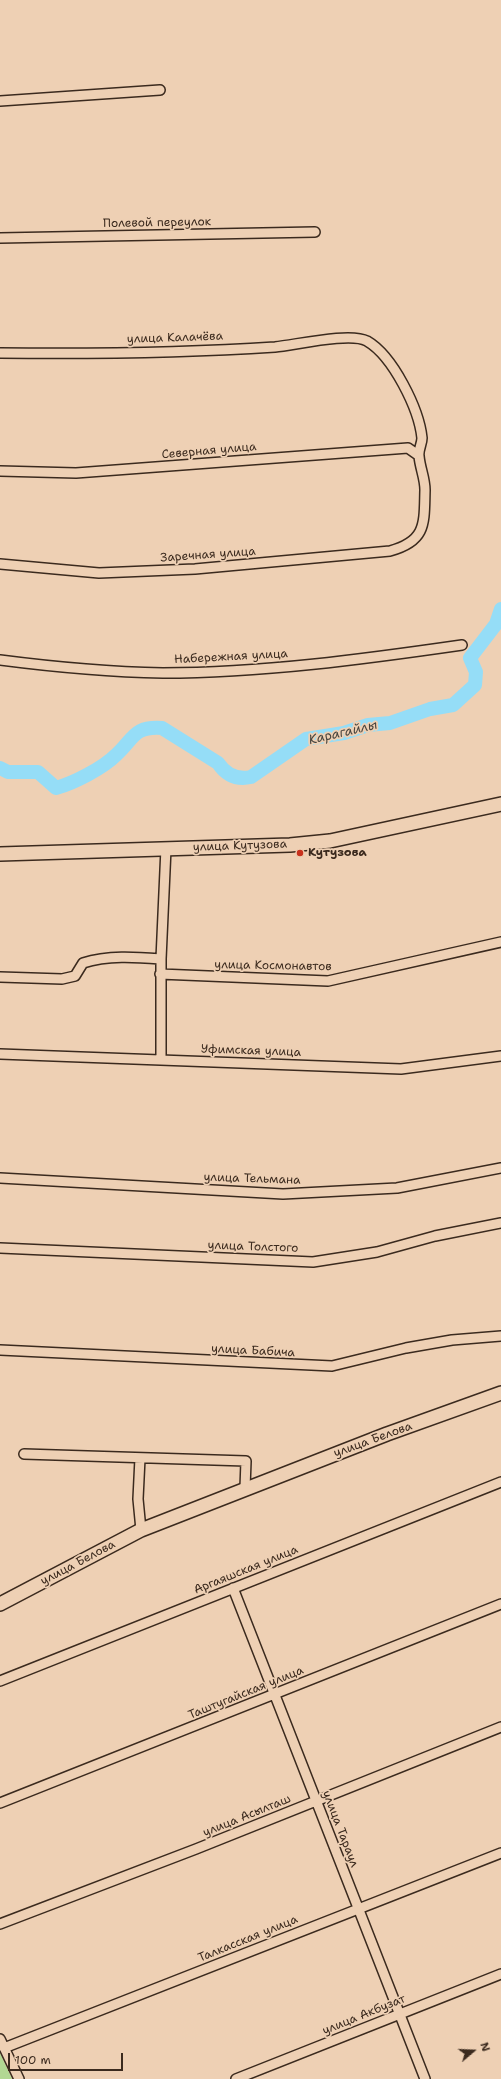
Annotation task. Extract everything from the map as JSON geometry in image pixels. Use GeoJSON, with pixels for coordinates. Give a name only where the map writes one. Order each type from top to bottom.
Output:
{"type":"FeatureCollection","features":[{"type":"Feature","properties":{"kind":"main road","name":"улица Кутузова"},"geometry":{"type":"LineString","coordinates":[[0,854],[290,845],[330,841],[501,804]]}},
{"type":"Feature","properties":{"kind":"main road","name":"улица Белова"},"geometry":{"type":"LineString","coordinates":[[0,1604],[141,1530],[245,1488],[501,1393]]}},
{"type":"Feature","properties":{"kind":"street"},"geometry":{"type":"LineString","coordinates":[[0,101],[160,90]]}},
{"type":"Feature","properties":{"kind":"street","name":"Полевой переулок"},"geometry":{"type":"LineString","coordinates":[[0,238],[314,232]]}},
{"type":"Feature","properties":{"kind":"street","name":"улица Калачёва"},"geometry":{"type":"LineString","coordinates":[[0,353],[73,354],[276,347],[351,338],[366,341],[378,350],[400,379],[417,414],[422,440],[418,455]]}},
{"type":"Feature","properties":{"kind":"street","name":"Северная улица"},"geometry":{"type":"LineString","coordinates":[[0,471],[76,473],[408,448],[418,455]]}},
{"type":"Feature","properties":{"kind":"street","name":"Заречная улица"},"geometry":{"type":"LineString","coordinates":[[0,564],[99,574],[195,569],[390,551],[405,547],[415,540],[423,528],[424,477],[418,455]]}},
{"type":"Feature","properties":{"kind":"street","name":"Набережная улица"},"geometry":{"type":"LineString","coordinates":[[0,660],[40,666],[163,673],[275,668],[462,646]]}},
{"type":"Feature","properties":{"kind":"street"},"geometry":{"type":"LineString","coordinates":[[160,1059],[160,974],[166,848]]}},
{"type":"Feature","properties":{"kind":"street","name":"улица Космонавтов"},"geometry":{"type":"LineString","coordinates":[[160,974],[328,981],[501,942]]}},
{"type":"Feature","properties":{"kind":"street"},"geometry":{"type":"LineString","coordinates":[[0,977],[62,979],[75,976],[83,963],[93,960],[128,957],[161,959]]}},
{"type":"Feature","properties":{"kind":"street","name":"Уфимская улица"},"geometry":{"type":"LineString","coordinates":[[0,1054],[401,1069],[501,1056]]}},
{"type":"Feature","properties":{"kind":"street","name":"улица Тельмана"},"geometry":{"type":"LineString","coordinates":[[0,1178],[283,1194],[397,1188],[501,1168]]}},
{"type":"Feature","properties":{"kind":"street","name":"улица Толстого"},"geometry":{"type":"LineString","coordinates":[[0,1248],[313,1262],[377,1252],[434,1236],[501,1223]]}},
{"type":"Feature","properties":{"kind":"street","name":"улица Бабича"},"geometry":{"type":"LineString","coordinates":[[0,1350],[332,1366],[422,1345],[452,1340],[501,1336]]}},
{"type":"Feature","properties":{"kind":"street"},"geometry":{"type":"LineString","coordinates":[[24,1454],[246,1461],[245,1488]]}},
{"type":"Feature","properties":{"kind":"street"},"geometry":{"type":"LineString","coordinates":[[140,1458],[138,1499],[141,1530]]}},
{"type":"Feature","properties":{"kind":"street","name":"Аргаяшская улица"},"geometry":{"type":"LineString","coordinates":[[0,1681],[501,1482]]}},
{"type":"Feature","properties":{"kind":"street","name":"улица Тараул"},"geometry":{"type":"LineString","coordinates":[[233,1588],[425,2079]]}},
{"type":"Feature","properties":{"kind":"street","name":"Таштугайская улица"},"geometry":{"type":"LineString","coordinates":[[0,1803],[501,1604]]}},
{"type":"Feature","properties":{"kind":"street","name":"улица Асылташ"},"geometry":{"type":"LineString","coordinates":[[0,1924],[501,1727]]}},
{"type":"Feature","properties":{"kind":"street","name":"Талкасская улица"},"geometry":{"type":"LineString","coordinates":[[4,2048],[501,1853]]}},
{"type":"Feature","properties":{"kind":"street","name":"улица Акбузат"},"geometry":{"type":"LineString","coordinates":[[236,2079],[501,1974]]}},
{"type":"Feature","properties":{"kind":"street"},"geometry":{"type":"LineString","coordinates":[[0,2039],[19,2079]]}},
{"type":"Feature","properties":{"kind":"green space"},"geometry":{"type":"Polygon","coordinates":[[[0,2053],[12,2079],[0,2079],[0,2053]]]}},
{"type":"Feature","properties":{"kind":"waterway","name":"Карагайлы"},"geometry":{"type":"LineString","coordinates":[[0,768],[8,772],[38,772],[56,788],[79,779],[104,765],[139,731],[152,728],[162,728],[218,763],[232,776],[241,778],[251,777],[306,739],[344,733],[368,725],[390,723],[430,709],[453,705],[475,685],[476,672],[470,658],[496,624],[501,609]]}},
{"type":"Feature","properties":{"kind":"place","name":"Кутузова"},"geometry":{"type":"Point","coordinates":[300,853]}}]}
